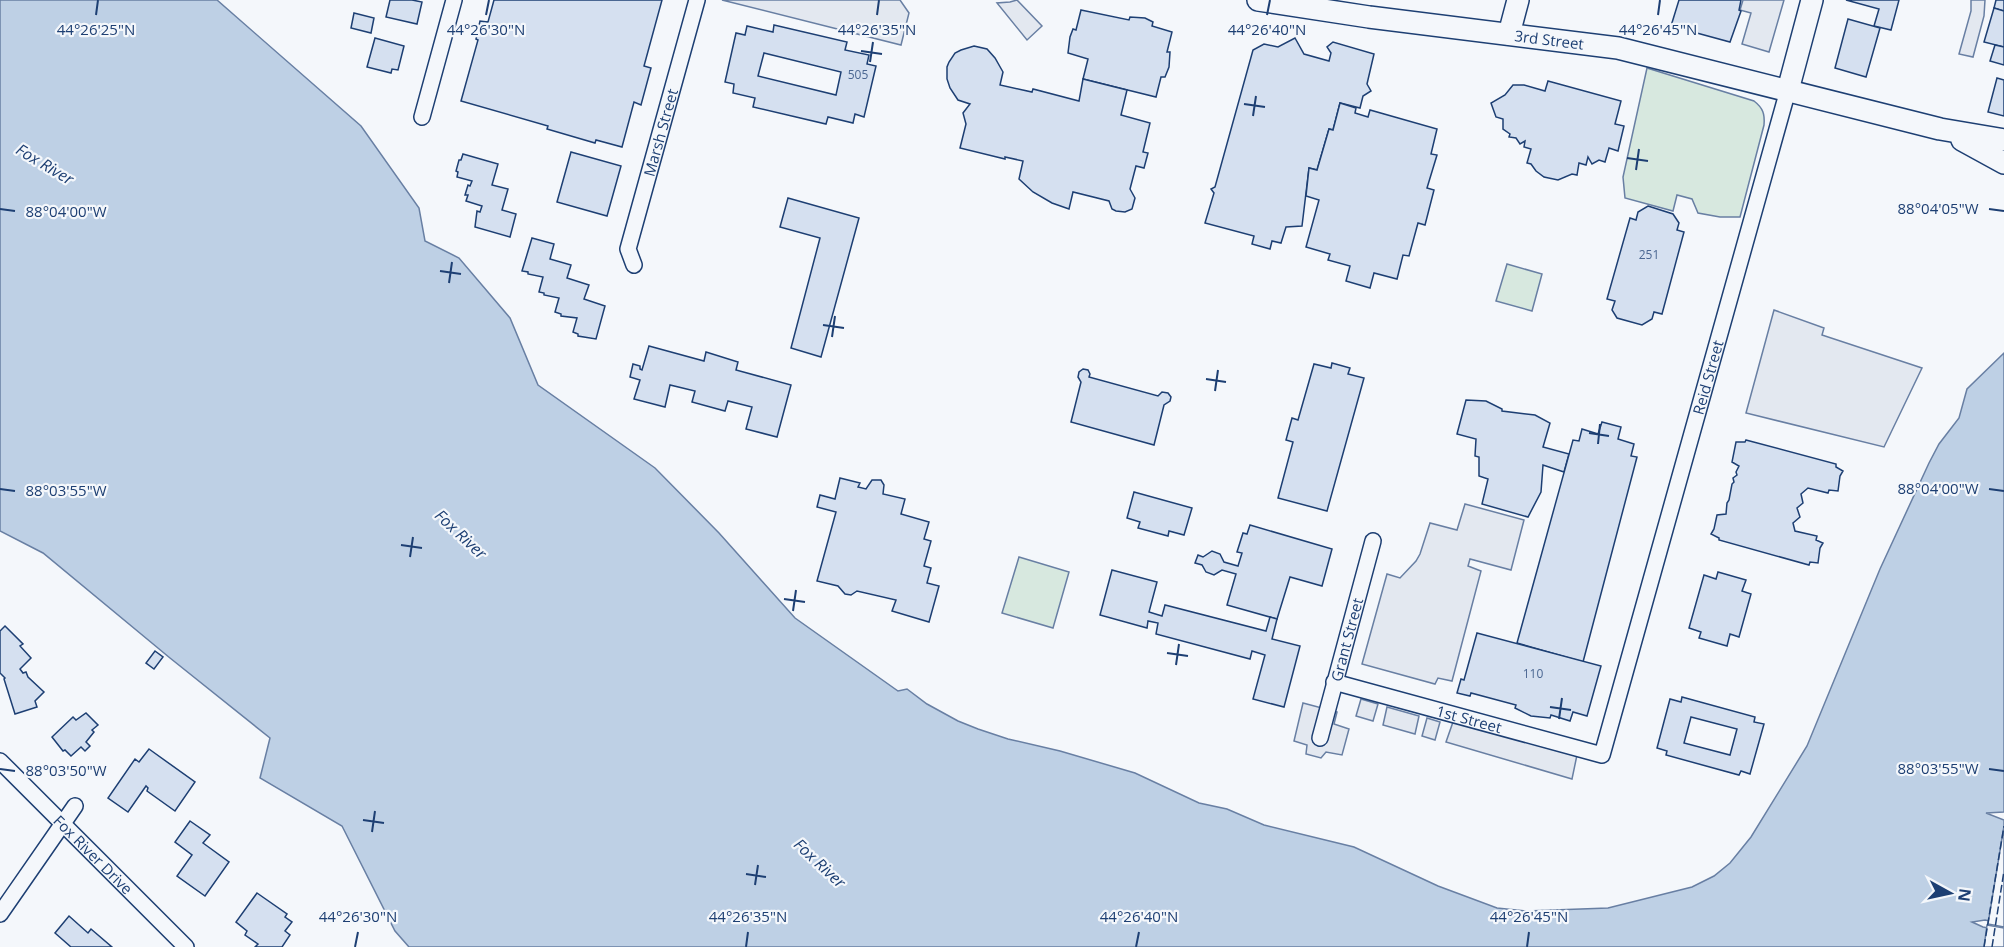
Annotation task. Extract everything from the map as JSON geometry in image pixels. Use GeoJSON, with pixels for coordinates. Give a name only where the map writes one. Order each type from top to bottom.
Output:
{"type":"FeatureCollection","features":[{"type":"Feature","properties":{"kind":"main road","name":"3rd Street"},"geometry":{"type":"LineString","coordinates":[[1258,0],[1369,17],[1618,48],[1940,129]]}},
{"type":"Feature","properties":{"kind":"main road"},"geometry":{"type":"LineString","coordinates":[[1509,34],[1518,0]]}},
{"type":"Feature","properties":{"kind":"main road","name":"Reid Street"},"geometry":{"type":"LineString","coordinates":[[1788,90],[1812,0]]}},
{"type":"Feature","properties":{"kind":"main road"},"geometry":{"type":"LineString","coordinates":[[1940,129],[2004,140]]}},
{"type":"Feature","properties":{"kind":"main road"},"geometry":{"type":"LineString","coordinates":[[1940,129],[2004,163]]}},
{"type":"Feature","properties":{"kind":"street"},"geometry":{"type":"LineString","coordinates":[[423,117],[454,0]]}},
{"type":"Feature","properties":{"kind":"street","name":"Marsh Street"},"geometry":{"type":"LineString","coordinates":[[634,265],[628,249],[697,0]]}},
{"type":"Feature","properties":{"kind":"street","name":"Reid Street"},"geometry":{"type":"LineString","coordinates":[[1602,755],[1788,90]]}},
{"type":"Feature","properties":{"kind":"street","name":"Grant Street"},"geometry":{"type":"LineString","coordinates":[[1320,738],[1373,541]]}},
{"type":"Feature","properties":{"kind":"street","name":"1st Street"},"geometry":{"type":"LineString","coordinates":[[1334,682],[1602,755]]}},
{"type":"Feature","properties":{"kind":"street","name":"Fox River Drive"},"geometry":{"type":"LineString","coordinates":[[0,761],[186,947]]}},
{"type":"Feature","properties":{"kind":"street"},"geometry":{"type":"LineString","coordinates":[[0,914],[75,806]]}},
{"type":"Feature","properties":{"kind":"shaded area"},"geometry":{"type":"Polygon","coordinates":[[[722,0],[900,0],[909,13],[901,45],[722,0]]]}},
{"type":"Feature","properties":{"kind":"shaded area"},"geometry":{"type":"Polygon","coordinates":[[[1017,0],[1042,26],[1027,40],[997,3],[1017,0]]]}},
{"type":"Feature","properties":{"kind":"shaded area"},"geometry":{"type":"Polygon","coordinates":[[[1743,0],[1784,0],[1769,52],[1742,44],[1751,13],[1740,10],[1743,0]]]}},
{"type":"Feature","properties":{"kind":"shaded area"},"geometry":{"type":"Polygon","coordinates":[[[1971,0],[1985,0],[1984,16],[1973,57],[1959,54],[1971,11],[1971,0]]]}},
{"type":"Feature","properties":{"kind":"shaded area"},"geometry":{"type":"Polygon","coordinates":[[[1647,68],[1754,101],[1761,109],[1764,114],[1764,125],[1740,217],[1720,217],[1698,213],[1692,199],[1677,195],[1673,211],[1625,198],[1623,177],[1647,68]]]}},
{"type":"Feature","properties":{"kind":"shaded area"},"geometry":{"type":"Polygon","coordinates":[[[1507,264],[1542,274],[1532,311],[1496,301],[1507,264]]]}},
{"type":"Feature","properties":{"kind":"shaded area"},"geometry":{"type":"Polygon","coordinates":[[[1774,310],[1824,328],[1822,335],[1922,368],[1884,447],[1746,413],[1774,310]]]}},
{"type":"Feature","properties":{"kind":"shaded area"},"geometry":{"type":"Polygon","coordinates":[[[1465,504],[1524,520],[1511,570],[1470,559],[1468,566],[1481,571],[1452,681],[1438,678],[1435,684],[1362,664],[1387,574],[1400,578],[1416,561],[1430,523],[1457,530],[1465,504]]]}},
{"type":"Feature","properties":{"kind":"shaded area"},"geometry":{"type":"Polygon","coordinates":[[[1019,557],[1069,572],[1053,628],[1002,613],[1019,557]]]}},
{"type":"Feature","properties":{"kind":"shaded area"},"geometry":{"type":"Polygon","coordinates":[[[1361,699],[1378,704],[1373,721],[1356,716],[1361,699]]]}},
{"type":"Feature","properties":{"kind":"shaded area"},"geometry":{"type":"Polygon","coordinates":[[[1303,703],[1337,712],[1334,724],[1349,729],[1342,755],[1326,752],[1321,758],[1306,754],[1307,745],[1294,741],[1303,703]]]}},
{"type":"Feature","properties":{"kind":"shaded area"},"geometry":{"type":"Polygon","coordinates":[[[1387,707],[1419,716],[1415,734],[1383,725],[1387,707]]]}},
{"type":"Feature","properties":{"kind":"shaded area"},"geometry":{"type":"Polygon","coordinates":[[[1427,718],[1440,722],[1435,740],[1422,736],[1427,718]]]}},
{"type":"Feature","properties":{"kind":"shaded area"},"geometry":{"type":"Polygon","coordinates":[[[1453,722],[1577,755],[1572,779],[1446,742],[1453,722]]]}},
{"type":"Feature","properties":{"kind":"water","name":"Fox River"},"geometry":{"type":"Polygon","coordinates":[[[0,0],[217,0],[361,126],[419,208],[425,241],[459,258],[510,318],[538,385],[655,468],[719,533],[795,618],[898,691],[907,689],[927,704],[978,729],[1135,773],[1199,803],[1227,809],[1264,825],[1354,847],[1438,886],[1497,908],[1526,911],[1608,908],[1692,887],[1714,876],[1730,863],[1751,837],[1807,746],[1880,569],[1929,463],[1939,444],[1959,418],[1967,389],[2004,353],[2004,812],[1986,813],[2004,820],[2004,924],[1985,920],[1972,922],[1983,927],[2004,931],[2004,947],[409,947],[395,931],[342,826],[260,778],[270,738],[43,553],[0,531],[0,0]]]}},
{"type":"Feature","properties":{"kind":"pier"},"geometry":{"type":"Polygon","coordinates":[[[2004,826],[2004,927],[1988,924],[2004,826]]]}},
{"type":"Feature","properties":{"kind":"pier"},"geometry":{"type":"Polygon","coordinates":[[[1987,925],[2004,928],[2004,947],[1984,947],[1987,925]]]}},
{"type":"Feature","properties":{"kind":"building"},"geometry":{"type":"Polygon","coordinates":[[[390,0],[422,2],[417,24],[386,17],[390,0]]]}},
{"type":"Feature","properties":{"kind":"building"},"geometry":{"type":"Polygon","coordinates":[[[494,0],[662,0],[644,66],[651,68],[641,105],[634,102],[622,147],[596,140],[595,143],[547,129],[548,126],[461,101],[478,40],[476,39],[480,21],[488,22],[494,0]]]}},
{"type":"Feature","properties":{"kind":"building"},"geometry":{"type":"Polygon","coordinates":[[[1679,0],[1741,0],[1739,10],[1741,11],[1730,42],[1671,26],[1679,0]]]}},
{"type":"Feature","properties":{"kind":"building"},"geometry":{"type":"Polygon","coordinates":[[[1846,0],[1899,0],[1891,30],[1874,26],[1879,9],[1846,0]]]}},
{"type":"Feature","properties":{"kind":"building"},"geometry":{"type":"Polygon","coordinates":[[[1996,0],[2004,0],[2004,11],[1994,8],[1996,0]]]}},
{"type":"Feature","properties":{"kind":"building"},"geometry":{"type":"Polygon","coordinates":[[[1994,8],[2004,11],[2004,47],[1984,42],[1994,8]]]}},
{"type":"Feature","properties":{"kind":"building"},"geometry":{"type":"Polygon","coordinates":[[[1081,10],[1129,20],[1130,17],[1145,18],[1153,22],[1152,26],[1172,32],[1167,52],[1170,52],[1169,67],[1165,77],[1161,77],[1156,97],[1083,79],[1088,59],[1068,53],[1070,37],[1073,29],[1076,30],[1081,10]]]}},
{"type":"Feature","properties":{"kind":"building"},"geometry":{"type":"Polygon","coordinates":[[[354,13],[374,18],[371,33],[351,28],[354,13]]]}},
{"type":"Feature","properties":{"kind":"building"},"geometry":{"type":"Polygon","coordinates":[[[1848,19],[1880,28],[1866,77],[1835,68],[1848,19]]]}},
{"type":"Feature","properties":{"kind":"building"},"geometry":{"type":"Polygon","coordinates":[[[774,25],[847,42],[845,50],[869,55],[867,64],[876,66],[864,117],[855,114],[853,123],[828,117],[826,124],[753,107],[755,98],[733,93],[734,84],[725,82],[736,33],[745,35],[747,26],[773,32],[774,25]],[[764,53],[758,76],[836,95],[841,72],[764,53]]]}},
{"type":"Feature","properties":{"kind":"building"},"geometry":{"type":"Polygon","coordinates":[[[375,38],[404,46],[398,70],[392,69],[391,73],[367,67],[375,38]]]}},
{"type":"Feature","properties":{"kind":"building"},"geometry":{"type":"Polygon","coordinates":[[[1295,38],[1304,54],[1329,61],[1331,53],[1327,47],[1333,42],[1374,54],[1367,84],[1371,91],[1363,96],[1360,108],[1340,103],[1333,130],[1329,129],[1317,170],[1309,168],[1302,226],[1286,227],[1281,243],[1272,241],[1270,249],[1252,244],[1254,236],[1205,223],[1214,193],[1211,189],[1215,187],[1253,50],[1264,44],[1278,47],[1295,38]]]}},
{"type":"Feature","properties":{"kind":"building"},"geometry":{"type":"Polygon","coordinates":[[[1995,45],[2004,47],[2004,65],[1990,61],[1995,45]]]}},
{"type":"Feature","properties":{"kind":"building"},"geometry":{"type":"Polygon","coordinates":[[[974,46],[987,49],[995,58],[1003,72],[1000,85],[1032,92],[1033,89],[1079,101],[1083,79],[1127,90],[1121,115],[1150,123],[1143,152],[1148,153],[1144,168],[1136,166],[1130,189],[1135,198],[1132,209],[1125,212],[1116,211],[1112,209],[1109,201],[1073,192],[1069,209],[1052,203],[1033,192],[1019,179],[1023,161],[960,148],[966,124],[963,113],[970,104],[958,100],[950,88],[947,67],[955,53],[974,46]]]}},
{"type":"Feature","properties":{"kind":"building"},"geometry":{"type":"Polygon","coordinates":[[[1997,78],[2004,80],[2004,116],[1988,112],[1997,78]]]}},
{"type":"Feature","properties":{"kind":"building"},"geometry":{"type":"Polygon","coordinates":[[[1548,81],[1621,101],[1615,124],[1624,126],[1618,151],[1609,148],[1605,162],[1599,160],[1592,164],[1588,157],[1586,165],[1579,163],[1577,175],[1572,174],[1558,180],[1544,177],[1527,163],[1531,149],[1524,147],[1525,141],[1520,144],[1516,138],[1509,137],[1510,134],[1503,129],[1503,119],[1496,117],[1491,103],[1505,95],[1513,85],[1524,85],[1545,91],[1548,81]]]}},
{"type":"Feature","properties":{"kind":"building"},"geometry":{"type":"Polygon","coordinates":[[[1340,103],[1356,108],[1355,113],[1368,117],[1370,110],[1437,129],[1431,154],[1437,155],[1427,188],[1434,190],[1425,225],[1418,223],[1409,256],[1403,255],[1397,279],[1374,273],[1370,288],[1346,281],[1350,266],[1328,260],[1330,254],[1306,247],[1319,200],[1306,196],[1309,168],[1317,170],[1329,129],[1333,130],[1340,103]]]}},
{"type":"Feature","properties":{"kind":"building"},"geometry":{"type":"Polygon","coordinates":[[[571,152],[621,166],[607,216],[557,202],[571,152]]]}},
{"type":"Feature","properties":{"kind":"building"},"geometry":{"type":"Polygon","coordinates":[[[463,154],[498,164],[492,185],[508,189],[502,210],[516,214],[510,237],[475,227],[477,211],[480,212],[482,206],[466,201],[468,185],[470,186],[472,181],[457,177],[458,172],[456,171],[463,154]]]}},
{"type":"Feature","properties":{"kind":"building"},"geometry":{"type":"Polygon","coordinates":[[[788,198],[859,218],[821,357],[791,348],[820,238],[780,227],[788,198]]]}},
{"type":"Feature","properties":{"kind":"building"},"geometry":{"type":"Polygon","coordinates":[[[1648,206],[1673,214],[1679,223],[1677,230],[1684,232],[1662,314],[1654,312],[1652,319],[1642,325],[1617,318],[1612,310],[1615,301],[1607,299],[1630,218],[1636,220],[1638,212],[1648,206]]]}},
{"type":"Feature","properties":{"kind":"building"},"geometry":{"type":"Polygon","coordinates":[[[532,238],[554,244],[550,259],[571,265],[567,278],[589,285],[584,299],[605,306],[596,339],[578,336],[573,332],[577,318],[561,316],[555,312],[559,298],[539,292],[543,277],[522,271],[532,238]]]}},
{"type":"Feature","properties":{"kind":"building"},"geometry":{"type":"Polygon","coordinates":[[[649,346],[704,361],[706,352],[738,362],[736,370],[791,385],[777,437],[746,429],[752,407],[728,401],[725,411],[692,402],[695,391],[670,385],[665,407],[634,399],[640,380],[630,377],[633,364],[640,366],[642,370],[649,346]]]}},
{"type":"Feature","properties":{"kind":"building"},"geometry":{"type":"Polygon","coordinates":[[[1332,363],[1350,368],[1348,374],[1364,378],[1327,511],[1278,498],[1293,442],[1286,440],[1292,418],[1298,420],[1314,364],[1331,368],[1332,363]]]}},
{"type":"Feature","properties":{"kind":"building"},"geometry":{"type":"Polygon","coordinates":[[[1083,369],[1088,370],[1089,377],[1158,396],[1162,392],[1168,393],[1171,397],[1170,401],[1164,405],[1154,445],[1071,422],[1081,382],[1078,377],[1079,372],[1083,369]]]}},
{"type":"Feature","properties":{"kind":"building"},"geometry":{"type":"Polygon","coordinates":[[[1466,400],[1486,401],[1502,411],[1535,415],[1550,423],[1543,447],[1569,454],[1564,472],[1543,465],[1541,492],[1528,517],[1482,504],[1488,479],[1479,476],[1479,457],[1475,456],[1476,439],[1457,434],[1466,400]]]}},
{"type":"Feature","properties":{"kind":"building"},"geometry":{"type":"Polygon","coordinates":[[[1602,422],[1621,427],[1618,439],[1634,444],[1631,456],[1637,457],[1583,662],[1517,643],[1573,440],[1579,441],[1582,429],[1598,434],[1602,422]]]}},
{"type":"Feature","properties":{"kind":"building"},"geometry":{"type":"Polygon","coordinates":[[[1746,440],[1836,464],[1836,467],[1843,471],[1838,491],[1829,490],[1828,493],[1808,488],[1801,494],[1803,503],[1797,508],[1800,517],[1793,523],[1795,531],[1817,536],[1816,540],[1823,543],[1818,563],[1810,562],[1809,565],[1719,540],[1711,534],[1717,515],[1726,514],[1733,478],[1737,475],[1739,466],[1732,462],[1736,442],[1746,440]]]}},
{"type":"Feature","properties":{"kind":"building"},"geometry":{"type":"Polygon","coordinates":[[[840,478],[860,483],[858,487],[866,489],[872,480],[881,480],[884,485],[883,494],[905,499],[901,514],[929,522],[924,539],[931,541],[924,566],[931,568],[927,583],[939,586],[929,622],[892,611],[896,600],[857,591],[851,595],[845,594],[838,586],[817,581],[836,512],[817,507],[820,495],[835,499],[840,478]]]}},
{"type":"Feature","properties":{"kind":"building"},"geometry":{"type":"Polygon","coordinates":[[[1134,492],[1192,508],[1184,535],[1169,531],[1168,536],[1138,528],[1140,522],[1127,518],[1134,492]]]}},
{"type":"Feature","properties":{"kind":"building"},"geometry":{"type":"Polygon","coordinates":[[[1250,525],[1332,549],[1322,586],[1290,577],[1277,619],[1227,605],[1236,574],[1222,570],[1214,575],[1206,572],[1202,565],[1195,563],[1198,555],[1203,557],[1212,551],[1220,554],[1224,562],[1238,566],[1242,553],[1237,552],[1243,533],[1247,534],[1250,525]]]}},
{"type":"Feature","properties":{"kind":"building"},"geometry":{"type":"Polygon","coordinates":[[[1112,570],[1157,582],[1149,612],[1162,616],[1165,605],[1266,631],[1270,617],[1277,619],[1272,639],[1300,646],[1284,707],[1253,699],[1265,655],[1252,651],[1250,659],[1156,634],[1158,623],[1148,621],[1147,628],[1100,615],[1112,570]]]}},
{"type":"Feature","properties":{"kind":"building"},"geometry":{"type":"Polygon","coordinates":[[[1718,572],[1746,580],[1742,591],[1751,594],[1739,637],[1730,634],[1727,646],[1699,638],[1701,632],[1689,628],[1704,575],[1716,579],[1718,572]]]}},
{"type":"Feature","properties":{"kind":"building"},"geometry":{"type":"Polygon","coordinates":[[[5,626],[23,644],[20,646],[31,658],[20,669],[23,673],[26,672],[28,677],[44,692],[35,701],[37,707],[15,714],[5,678],[0,673],[0,631],[5,626]]]}},
{"type":"Feature","properties":{"kind":"building"},"geometry":{"type":"Polygon","coordinates":[[[1477,633],[1601,666],[1587,716],[1573,712],[1570,721],[1551,715],[1550,718],[1531,716],[1515,708],[1516,705],[1471,693],[1470,696],[1457,693],[1461,679],[1464,680],[1477,633]]]}},
{"type":"Feature","properties":{"kind":"building"},"geometry":{"type":"Polygon","coordinates":[[[155,651],[163,657],[154,669],[146,663],[155,651]]]}},
{"type":"Feature","properties":{"kind":"building"},"geometry":{"type":"Polygon","coordinates":[[[1682,697],[1755,717],[1754,722],[1764,724],[1750,774],[1741,771],[1739,775],[1666,755],[1667,751],[1657,748],[1670,699],[1681,702],[1682,697]],[[1691,717],[1684,743],[1730,755],[1737,729],[1691,717]]]}},
{"type":"Feature","properties":{"kind":"building"},"geometry":{"type":"Polygon","coordinates":[[[86,713],[98,725],[92,730],[94,732],[86,742],[90,746],[85,751],[81,747],[71,756],[65,750],[63,751],[52,737],[73,717],[76,720],[86,713]]]}},
{"type":"Feature","properties":{"kind":"building"},"geometry":{"type":"Polygon","coordinates":[[[149,749],[195,782],[175,811],[147,791],[146,786],[128,812],[108,798],[135,759],[139,762],[149,749]]]}},
{"type":"Feature","properties":{"kind":"building"},"geometry":{"type":"Polygon","coordinates":[[[190,821],[210,835],[203,843],[229,862],[205,896],[177,876],[192,855],[175,842],[190,821]]]}},
{"type":"Feature","properties":{"kind":"building"},"geometry":{"type":"Polygon","coordinates":[[[257,893],[287,914],[285,917],[292,922],[285,931],[290,935],[282,947],[255,947],[258,944],[245,935],[247,931],[236,922],[257,893]]]}},
{"type":"Feature","properties":{"kind":"building"},"geometry":{"type":"Polygon","coordinates":[[[69,916],[88,933],[91,929],[112,947],[71,947],[55,933],[69,916]]]}},
{"type":"Feature","properties":{"kind":"fence"},"geometry":{"type":"LineString","coordinates":[[1984,947],[2004,826]]}},
{"type":"Feature","properties":{"kind":"fence"},"geometry":{"type":"LineString","coordinates":[[1992,947],[2004,871]]}}]}
